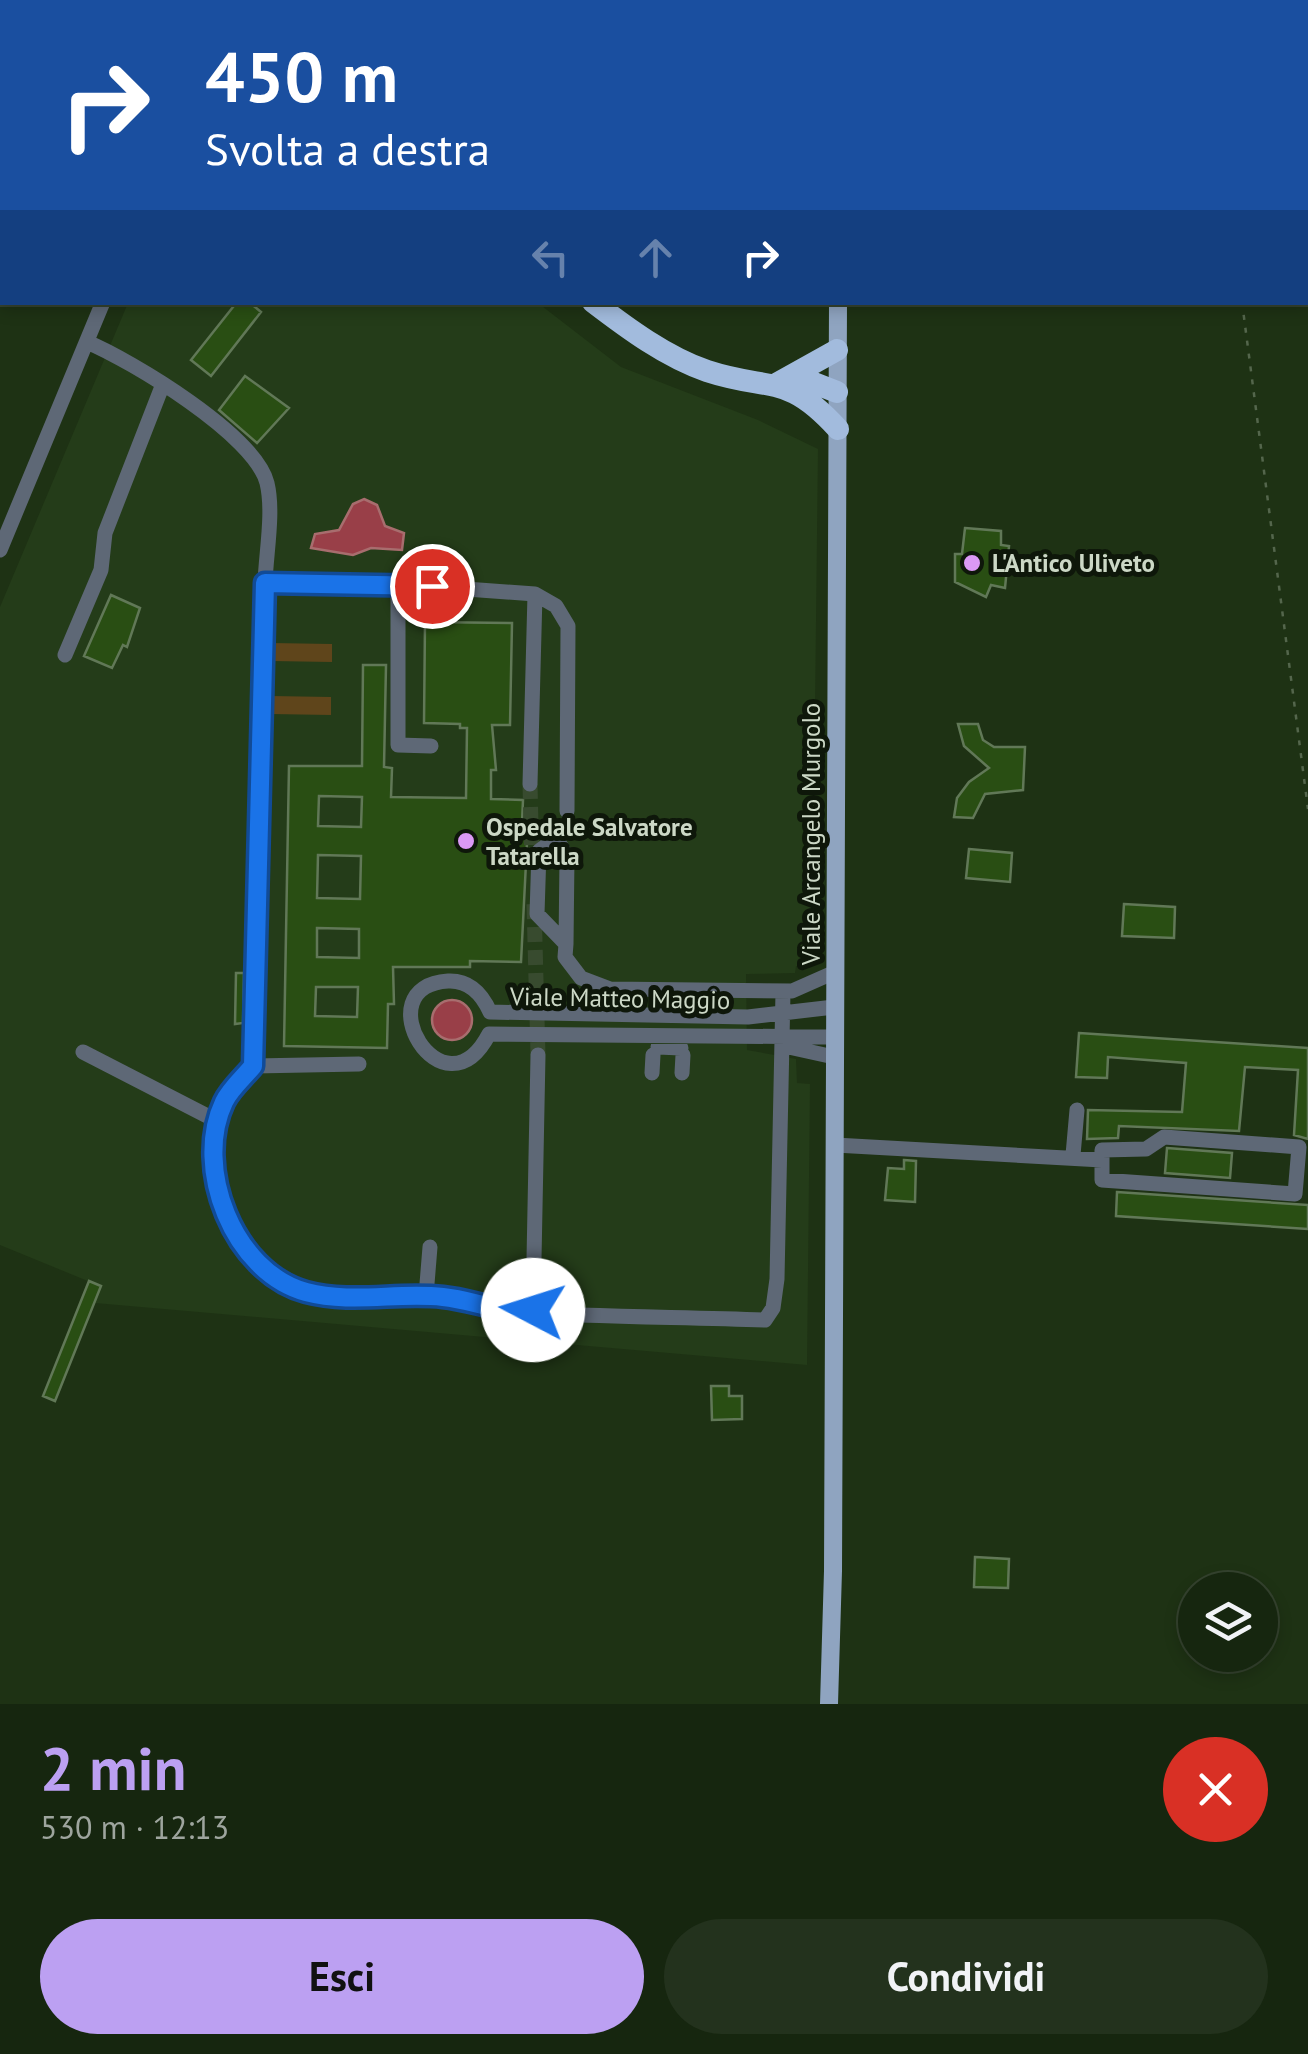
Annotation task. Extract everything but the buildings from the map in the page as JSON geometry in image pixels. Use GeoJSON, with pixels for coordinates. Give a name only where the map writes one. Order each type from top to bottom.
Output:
{"type":"FeatureCollection","features":[{"type":"Feature","properties":{"kind":"highway"},"geometry":{"type":"LineString","coordinates":[[605,307],[672,356],[707,371],[786,380],[837,392]]}},
{"type":"Feature","properties":{"kind":"highway"},"geometry":{"type":"LineString","coordinates":[[786,380],[838,350]]}},
{"type":"Feature","properties":{"kind":"highway"},"geometry":{"type":"LineString","coordinates":[[786,380],[838,429]]}},
{"type":"Feature","properties":{"kind":"highway"},"geometry":{"type":"LineString","coordinates":[[810,400],[837,392]]}},
{"type":"Feature","properties":{"kind":"main road","name":"Viale Arcangelo Murgolo"},"geometry":{"type":"LineString","coordinates":[[828,1704],[835,1366],[838,305]]}},
{"type":"Feature","properties":{"kind":"street"},"geometry":{"type":"LineString","coordinates":[[0,550],[102,305]]}},
{"type":"Feature","properties":{"kind":"street"},"geometry":{"type":"LineString","coordinates":[[87,342],[198,408],[260,465],[268,486],[268,626],[253,1066],[224,1101],[213,1150],[220,1197],[238,1240],[274,1275],[303,1291],[395,1299],[426,1296],[517,1312],[765,1320],[773,1308],[777,1280],[783,992]]}},
{"type":"Feature","properties":{"kind":"street"},"geometry":{"type":"LineString","coordinates":[[66,654],[102,570],[105,534],[163,384]]}},
{"type":"Feature","properties":{"kind":"street"},"geometry":{"type":"LineString","coordinates":[[265,583],[398,584],[535,594],[556,606],[568,626],[567,812]]}},
{"type":"Feature","properties":{"kind":"street"},"geometry":{"type":"LineString","coordinates":[[398,584],[398,745],[431,746]]}},
{"type":"Feature","properties":{"kind":"street"},"geometry":{"type":"LineString","coordinates":[[530,784],[535,594]]}},
{"type":"Feature","properties":{"kind":"street"},"geometry":{"type":"LineString","coordinates":[[566,944],[537,914],[539,851],[547,844],[561,846],[567,856],[566,958],[581,978],[610,989],[783,992],[835,972]]}},
{"type":"Feature","properties":{"kind":"street"},"geometry":{"type":"LineString","coordinates":[[834,1007],[784,1017],[490,1012],[475,989],[450,981],[424,990],[410,1013],[414,1040],[422,1051],[446,1062],[472,1056],[489,1034],[784,1041],[834,1047]]}},
{"type":"Feature","properties":{"kind":"street","name":"Viale Matteo Maggio"},"geometry":{"type":"LineString","coordinates":[[491,1020],[663,1040],[748,1025]]}},
{"type":"Feature","properties":{"kind":"street"},"geometry":{"type":"LineString","coordinates":[[663,1040],[682,1051],[682,1073]]}},
{"type":"Feature","properties":{"kind":"street"},"geometry":{"type":"LineString","coordinates":[[652,1073],[663,1040]]}},
{"type":"Feature","properties":{"kind":"street"},"geometry":{"type":"LineString","coordinates":[[82,1052],[219,1122]]}},
{"type":"Feature","properties":{"kind":"street"},"geometry":{"type":"LineString","coordinates":[[533,1310],[538,1056]]}},
{"type":"Feature","properties":{"kind":"street"},"geometry":{"type":"LineString","coordinates":[[253,1066],[358,1064]]}},
{"type":"Feature","properties":{"kind":"street"},"geometry":{"type":"LineString","coordinates":[[1072,1155],[1077,1110]]}},
{"type":"Feature","properties":{"kind":"street"},"geometry":{"type":"LineString","coordinates":[[1164,1137],[1299,1147],[1296,1194],[1102,1180],[1102,1160],[1102,1150],[1146,1149],[1164,1137]]}},
{"type":"Feature","properties":{"kind":"street"},"geometry":{"type":"LineString","coordinates":[[835,1145],[1072,1155],[1102,1160]]}},
{"type":"Feature","properties":{"kind":"street"},"geometry":{"type":"LineString","coordinates":[[426,1296],[430,1247]]}},
{"type":"Feature","properties":{"kind":"path"},"geometry":{"type":"LineString","coordinates":[[1242,305],[1308,809]]}},
{"type":"Feature","properties":{"kind":"shaded area"},"geometry":{"type":"Polygon","coordinates":[[[127,305],[541,305],[621,367],[758,420],[818,449],[812,966],[796,966],[795,973],[746,974],[747,1050],[796,1059],[797,1083],[810,1084],[807,1365],[95,1303],[100,1286],[0,1245],[0,607],[127,305]]]}},
{"type":"Feature","properties":{"kind":"shaded area"},"geometry":{"type":"Polygon","coordinates":[[[364,499],[377,505],[385,526],[404,533],[402,550],[371,548],[353,555],[311,548],[315,534],[339,530],[353,504],[364,499]]]}},
{"type":"Feature","properties":{"kind":"shaded area"},"geometry":{"type":"Polygon","coordinates":[[[271,643],[332,644],[332,662],[271,661],[271,643]]]}},
{"type":"Feature","properties":{"kind":"shaded area"},"geometry":{"type":"Polygon","coordinates":[[[271,696],[331,697],[331,715],[270,714],[271,696]]]}},
{"type":"Feature","properties":{"kind":"shaded area"},"geometry":{"type":"Polygon","coordinates":[[[452,1000],[466,1006],[472,1020],[466,1034],[452,1040],[438,1034],[432,1020],[438,1006],[452,1000]]]}},
{"type":"Feature","properties":{"kind":"tunnel"},"geometry":{"type":"LineString","coordinates":[[530,784],[532,866]]}},
{"type":"Feature","properties":{"kind":"tunnel"},"geometry":{"type":"LineString","coordinates":[[534,904],[538,1055]]}},
{"type":"Feature","properties":{"kind":"place","name":"L'Antico Uliveto"},"geometry":{"type":"Point","coordinates":[972,563]}},
{"type":"Feature","properties":{"kind":"place","name":"Ospedale Salvatore Tatarella"},"geometry":{"type":"Point","coordinates":[466,841]}},
{"type":"Feature","properties":{"kind":"route"},"geometry":{"type":"LineString","coordinates":[[432,586],[265,583],[253,1066],[224,1101],[213,1150],[220,1197],[238,1240],[274,1275],[303,1291],[354,1298],[447,1297],[517,1312],[533,1310]]}}]}
